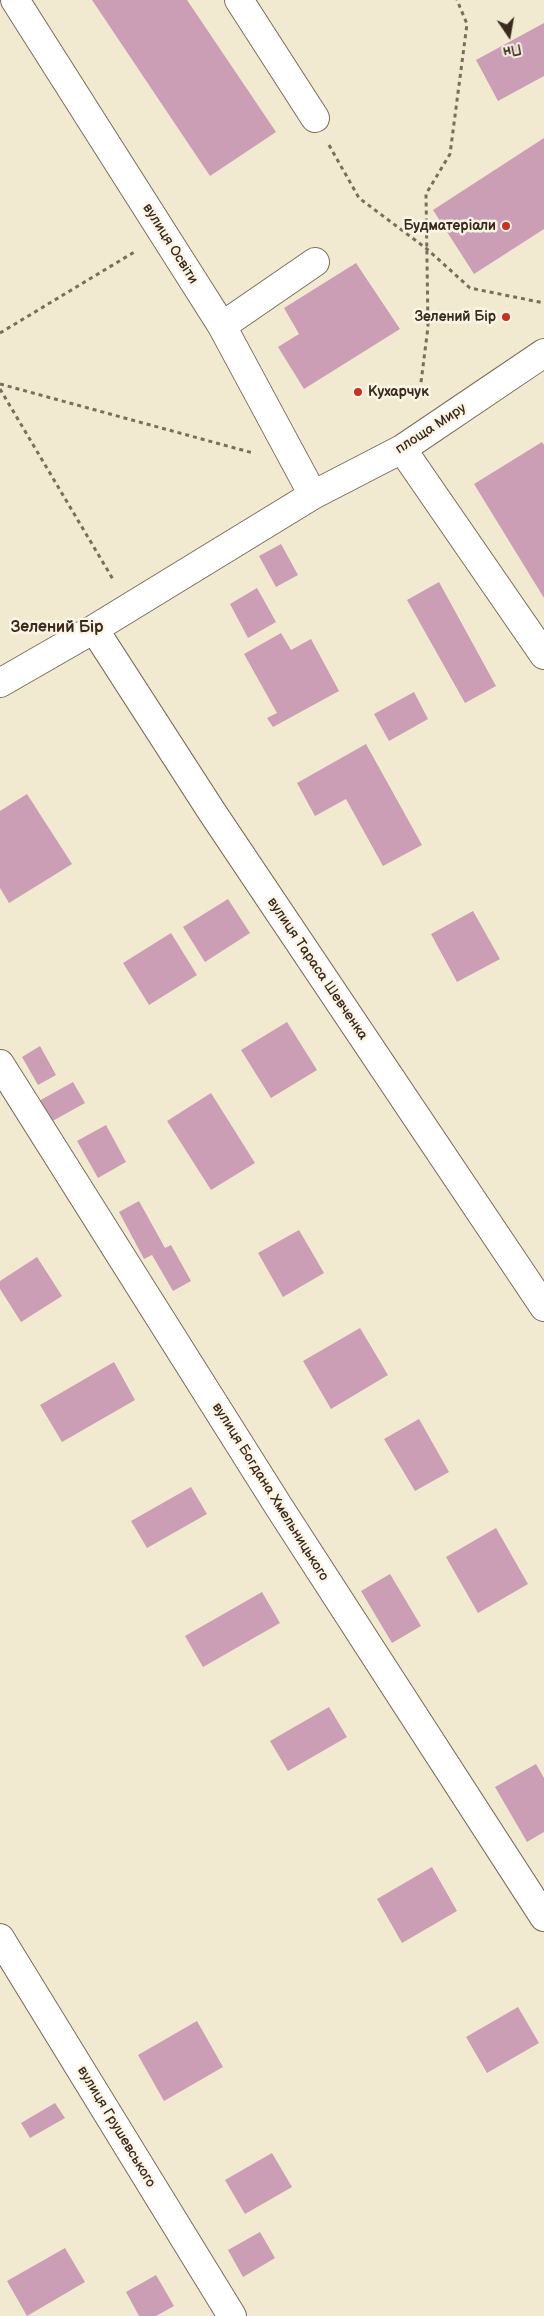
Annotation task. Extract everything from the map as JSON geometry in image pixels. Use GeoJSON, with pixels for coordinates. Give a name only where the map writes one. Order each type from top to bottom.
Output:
{"type":"FeatureCollection","features":[{"type":"Feature","properties":{"kind":"street","name":"вулиця Освіти"},"geometry":{"type":"LineString","coordinates":[[15,0],[222,326],[313,495]]}},
{"type":"Feature","properties":{"kind":"street"},"geometry":{"type":"LineString","coordinates":[[239,0],[315,118]]}},
{"type":"Feature","properties":{"kind":"street"},"geometry":{"type":"LineString","coordinates":[[222,326],[315,262]]}},
{"type":"Feature","properties":{"kind":"street","name":"площа Миру"},"geometry":{"type":"LineString","coordinates":[[0,683],[94,629],[313,495],[408,445],[543,355]]}},
{"type":"Feature","properties":{"kind":"street"},"geometry":{"type":"LineString","coordinates":[[408,445],[544,655]]}},
{"type":"Feature","properties":{"kind":"street","name":"вулиця Тараса Шевченка"},"geometry":{"type":"LineString","coordinates":[[94,629],[212,812],[544,1307]]}},
{"type":"Feature","properties":{"kind":"street","name":"вулиця Богдана Хмельницького"},"geometry":{"type":"LineString","coordinates":[[0,1064],[279,1507],[544,1917]]}},
{"type":"Feature","properties":{"kind":"street","name":"вулиця Грушевського"},"geometry":{"type":"LineString","coordinates":[[0,1938],[232,2316]]}},
{"type":"Feature","properties":{"kind":"path"},"geometry":{"type":"LineString","coordinates":[[408,445],[428,327],[426,194],[450,154],[467,24],[458,0]]}},
{"type":"Feature","properties":{"kind":"path"},"geometry":{"type":"LineString","coordinates":[[315,118],[359,198],[427,249],[470,288],[544,303]]}},
{"type":"Feature","properties":{"kind":"path"},"geometry":{"type":"LineString","coordinates":[[0,333],[164,234]]}},
{"type":"Feature","properties":{"kind":"path"},"geometry":{"type":"LineString","coordinates":[[0,384],[297,465]]}},
{"type":"Feature","properties":{"kind":"path"},"geometry":{"type":"LineString","coordinates":[[0,389],[129,607]]}},
{"type":"Feature","properties":{"kind":"building"},"geometry":{"type":"Polygon","coordinates":[[[92,0],[187,0],[276,132],[210,176],[92,0]]]}},
{"type":"Feature","properties":{"kind":"building"},"geometry":{"type":"Polygon","coordinates":[[[544,23],[544,76],[498,101],[476,60],[544,23]]]}},
{"type":"Feature","properties":{"kind":"building"},"geometry":{"type":"Polygon","coordinates":[[[544,138],[544,229],[474,274],[433,210],[544,138]]]}},
{"type":"Feature","properties":{"kind":"building"},"geometry":{"type":"Polygon","coordinates":[[[356,263],[400,329],[304,389],[278,347],[299,334],[284,308],[356,263]]]}},
{"type":"Feature","properties":{"kind":"building"},"geometry":{"type":"Polygon","coordinates":[[[542,442],[544,445],[544,598],[474,484],[542,442]]]}},
{"type":"Feature","properties":{"kind":"building"},"geometry":{"type":"Polygon","coordinates":[[[281,544],[298,575],[276,587],[259,556],[281,544]]]}},
{"type":"Feature","properties":{"kind":"building"},"geometry":{"type":"Polygon","coordinates":[[[439,582],[496,686],[465,703],[407,600],[439,582]]]}},
{"type":"Feature","properties":{"kind":"building"},"geometry":{"type":"Polygon","coordinates":[[[257,588],[276,622],[248,638],[230,604],[257,588]]]}},
{"type":"Feature","properties":{"kind":"building"},"geometry":{"type":"Polygon","coordinates":[[[281,633],[291,650],[311,639],[339,691],[273,727],[267,718],[277,713],[244,654],[281,633]]]}},
{"type":"Feature","properties":{"kind":"building"},"geometry":{"type":"Polygon","coordinates":[[[414,692],[428,719],[389,741],[374,714],[414,692]]]}},
{"type":"Feature","properties":{"kind":"building"},"geometry":{"type":"Polygon","coordinates":[[[366,744],[422,845],[383,866],[346,799],[315,816],[297,783],[366,744]]]}},
{"type":"Feature","properties":{"kind":"building"},"geometry":{"type":"Polygon","coordinates":[[[27,794],[72,864],[9,903],[0,888],[0,811],[27,794]]]}},
{"type":"Feature","properties":{"kind":"building"},"geometry":{"type":"Polygon","coordinates":[[[228,899],[250,933],[205,962],[183,927],[228,899]]]}},
{"type":"Feature","properties":{"kind":"building"},"geometry":{"type":"Polygon","coordinates":[[[473,911],[500,959],[457,982],[431,934],[473,911]]]}},
{"type":"Feature","properties":{"kind":"building"},"geometry":{"type":"Polygon","coordinates":[[[171,933],[197,975],[149,1005],[123,963],[171,933]]]}},
{"type":"Feature","properties":{"kind":"building"},"geometry":{"type":"Polygon","coordinates":[[[287,1022],[317,1070],[271,1098],[241,1050],[287,1022]]]}},
{"type":"Feature","properties":{"kind":"building"},"geometry":{"type":"Polygon","coordinates":[[[40,1046],[56,1075],[38,1085],[22,1057],[40,1046]]]}},
{"type":"Feature","properties":{"kind":"building"},"geometry":{"type":"Polygon","coordinates":[[[73,1082],[85,1103],[49,1123],[37,1102],[73,1082]]]}},
{"type":"Feature","properties":{"kind":"building"},"geometry":{"type":"Polygon","coordinates":[[[211,1093],[255,1163],[211,1190],[167,1121],[211,1093]]]}},
{"type":"Feature","properties":{"kind":"building"},"geometry":{"type":"Polygon","coordinates":[[[106,1125],[126,1162],[98,1178],[77,1141],[106,1125]]]}},
{"type":"Feature","properties":{"kind":"building"},"geometry":{"type":"Polygon","coordinates":[[[139,1201],[165,1248],[171,1245],[191,1281],[173,1291],[152,1255],[144,1259],[119,1212],[139,1201]]]}},
{"type":"Feature","properties":{"kind":"building"},"geometry":{"type":"Polygon","coordinates":[[[299,1230],[324,1273],[283,1297],[258,1253],[299,1230]]]}},
{"type":"Feature","properties":{"kind":"building"},"geometry":{"type":"Polygon","coordinates":[[[37,1257],[62,1296],[21,1322],[0,1289],[0,1281],[37,1257]]]}},
{"type":"Feature","properties":{"kind":"building"},"geometry":{"type":"Polygon","coordinates":[[[360,1328],[388,1375],[331,1409],[303,1361],[360,1328]]]}},
{"type":"Feature","properties":{"kind":"building"},"geometry":{"type":"Polygon","coordinates":[[[114,1362],[135,1400],[62,1442],[40,1405],[114,1362]]]}},
{"type":"Feature","properties":{"kind":"building"},"geometry":{"type":"Polygon","coordinates":[[[419,1419],[449,1472],[415,1491],[384,1439],[419,1419]]]}},
{"type":"Feature","properties":{"kind":"building"},"geometry":{"type":"Polygon","coordinates":[[[191,1487],[207,1514],[147,1548],[131,1521],[191,1487]]]}},
{"type":"Feature","properties":{"kind":"building"},"geometry":{"type":"Polygon","coordinates":[[[496,1528],[528,1584],[478,1613],[446,1557],[496,1528]]]}},
{"type":"Feature","properties":{"kind":"building"},"geometry":{"type":"Polygon","coordinates":[[[390,1574],[421,1626],[392,1643],[361,1591],[390,1574]]]}},
{"type":"Feature","properties":{"kind":"building"},"geometry":{"type":"Polygon","coordinates":[[[262,1592],[280,1623],[203,1667],[185,1636],[262,1592]]]}},
{"type":"Feature","properties":{"kind":"building"},"geometry":{"type":"Polygon","coordinates":[[[329,1707],[347,1737],[288,1771],[270,1741],[329,1707]]]}},
{"type":"Feature","properties":{"kind":"building"},"geometry":{"type":"Polygon","coordinates":[[[536,1764],[544,1778],[544,1832],[527,1842],[495,1787],[536,1764]]]}},
{"type":"Feature","properties":{"kind":"building"},"geometry":{"type":"Polygon","coordinates":[[[432,1867],[457,1911],[402,1943],[377,1899],[432,1867]]]}},
{"type":"Feature","properties":{"kind":"building"},"geometry":{"type":"Polygon","coordinates":[[[518,2007],[539,2043],[487,2073],[466,2037],[518,2007]]]}},
{"type":"Feature","properties":{"kind":"building"},"geometry":{"type":"Polygon","coordinates":[[[197,2021],[223,2067],[164,2101],[138,2055],[197,2021]]]}},
{"type":"Feature","properties":{"kind":"building"},"geometry":{"type":"Polygon","coordinates":[[[55,2103],[65,2118],[30,2138],[21,2123],[55,2103]]]}},
{"type":"Feature","properties":{"kind":"building"},"geometry":{"type":"Polygon","coordinates":[[[272,2153],[292,2187],[245,2214],[225,2180],[272,2153]]]}},
{"type":"Feature","properties":{"kind":"building"},"geometry":{"type":"Polygon","coordinates":[[[260,2232],[275,2258],[243,2277],[228,2250],[260,2232]]]}},
{"type":"Feature","properties":{"kind":"building"},"geometry":{"type":"Polygon","coordinates":[[[65,2248],[85,2282],[27,2316],[7,2281],[65,2248]]]}},
{"type":"Feature","properties":{"kind":"building"},"geometry":{"type":"Polygon","coordinates":[[[156,2275],[174,2306],[156,2316],[139,2316],[126,2292],[156,2275]]]}},
{"type":"Feature","properties":{"kind":"place","name":"Будматеріали"},"geometry":{"type":"Point","coordinates":[506,226]}},
{"type":"Feature","properties":{"kind":"place","name":"Зелений Бір"},"geometry":{"type":"Point","coordinates":[506,317]}},
{"type":"Feature","properties":{"kind":"place","name":"Кухарчук"},"geometry":{"type":"Point","coordinates":[358,392]}},
{"type":"Feature","properties":{"kind":"district","name":"Зелений Бір"},"geometry":{"type":"Point","coordinates":[57,628]}}]}
